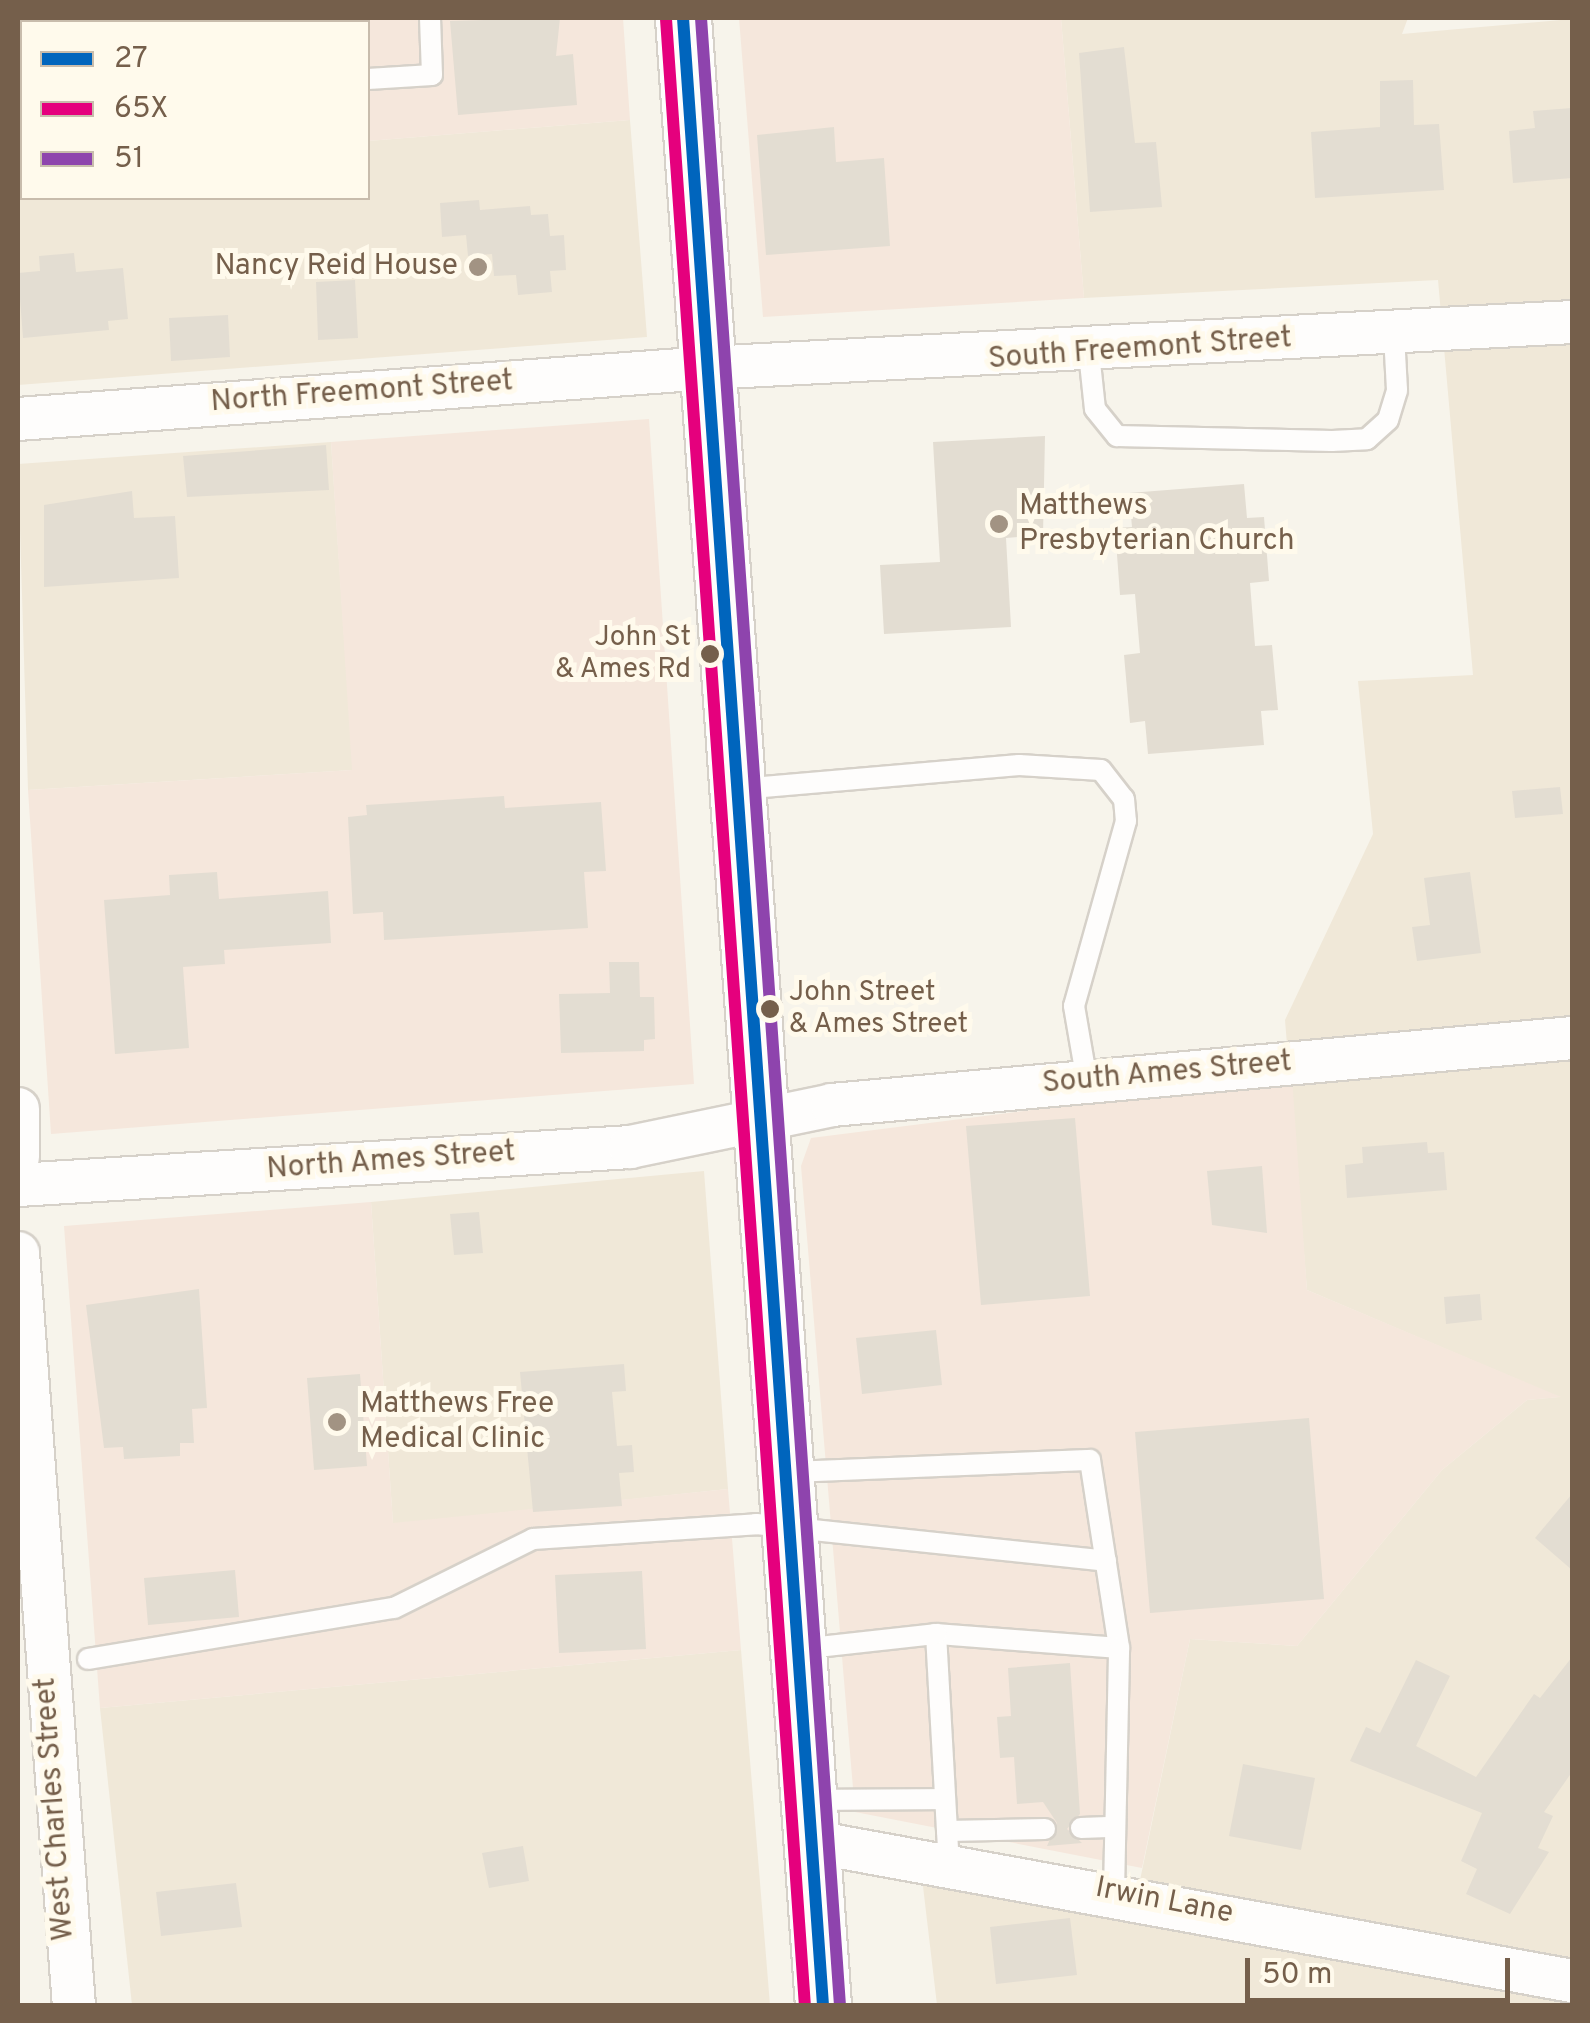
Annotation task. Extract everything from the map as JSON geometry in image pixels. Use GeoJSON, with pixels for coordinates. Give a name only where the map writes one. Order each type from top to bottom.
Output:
{"type":"FeatureCollection","features":[{"type":"Feature","properties":{"kind":"main road"},"geometry":{"type":"LineString","coordinates":[[684,18],[824,2006]]}},
{"type":"Feature","properties":{"kind":"street","name":"South Freemont Street"},"geometry":{"type":"LineString","coordinates":[[707,368],[1089,354],[1572,322]]}},
{"type":"Feature","properties":{"kind":"street","name":"North Freemont Street"},"geometry":{"type":"LineString","coordinates":[[18,419],[707,368]]}},
{"type":"Feature","properties":{"kind":"street","name":"South Ames Street"},"geometry":{"type":"LineString","coordinates":[[762,1120],[1086,1082],[1572,1038]]}},
{"type":"Feature","properties":{"kind":"street"},"geometry":{"type":"LineString","coordinates":[[18,1109],[18,1158]]}},
{"type":"Feature","properties":{"kind":"street","name":"North Ames Street"},"geometry":{"type":"LineString","coordinates":[[18,1184],[630,1147],[762,1120]]}},
{"type":"Feature","properties":{"kind":"street","name":"West Charles Street"},"geometry":{"type":"LineString","coordinates":[[18,1253],[74,2006]]}},
{"type":"Feature","properties":{"kind":"street","name":"Irwin Lane"},"geometry":{"type":"LineString","coordinates":[[812,1821],[948,1847],[1114,1892],[1572,1981]]}},
{"type":"Feature","properties":{"kind":"lane"},"geometry":{"type":"LineString","coordinates":[[370,79],[432,75],[430,18]]}},
{"type":"Feature","properties":{"kind":"lane"},"geometry":{"type":"LineString","coordinates":[[1089,354],[1095,408],[1117,436],[1349,440],[1374,435],[1392,412],[1394,334]]}},
{"type":"Feature","properties":{"kind":"lane"},"geometry":{"type":"LineString","coordinates":[[738,789],[1018,765],[1100,770],[1124,799],[1126,821],[1074,1006],[1086,1082]]}},
{"type":"Feature","properties":{"kind":"lane"},"geometry":{"type":"LineString","coordinates":[[787,1472],[1090,1460],[1120,1648],[1114,1892]]}},
{"type":"Feature","properties":{"kind":"lane"},"geometry":{"type":"LineString","coordinates":[[88,1659],[394,1608],[533,1540],[734,1524],[792,1533],[1106,1561]]}},
{"type":"Feature","properties":{"kind":"lane"},"geometry":{"type":"LineString","coordinates":[[800,1649],[936,1634],[1120,1648]]}},
{"type":"Feature","properties":{"kind":"lane"},"geometry":{"type":"LineString","coordinates":[[936,1634],[948,1847],[1045,1829]]}},
{"type":"Feature","properties":{"kind":"lane"},"geometry":{"type":"LineString","coordinates":[[812,1821],[945,1798]]}},
{"type":"Feature","properties":{"kind":"lane"},"geometry":{"type":"LineString","coordinates":[[1081,1828],[1116,1827]]}},
{"type":"Feature","properties":{"kind":"shaded area"},"geometry":{"type":"Polygon","coordinates":[[[295,18],[623,18],[630,120],[370,141],[370,20],[295,18]]]}},
{"type":"Feature","properties":{"kind":"shaded area"},"geometry":{"type":"Polygon","coordinates":[[[739,18],[1061,18],[1084,298],[763,317],[739,18]]]}},
{"type":"Feature","properties":{"kind":"shaded area"},"geometry":{"type":"Polygon","coordinates":[[[1061,18],[1408,18],[1402,34],[1572,19],[1572,2005],[937,2005],[922,1878],[1133,1914],[1190,1639],[1297,1646],[1442,1470],[1527,1400],[1559,1397],[1307,1290],[1285,1020],[1373,834],[1358,681],[1473,675],[1438,280],[1084,298],[1061,18]]]}},
{"type":"Feature","properties":{"kind":"shaded area"},"geometry":{"type":"Polygon","coordinates":[[[18,27],[20,200],[370,200],[370,141],[630,120],[647,337],[18,385],[18,27]]]}},
{"type":"Feature","properties":{"kind":"shaded area"},"geometry":{"type":"Polygon","coordinates":[[[649,419],[694,1084],[51,1134],[28,790],[352,770],[331,442],[649,419]]]}},
{"type":"Feature","properties":{"kind":"shaded area"},"geometry":{"type":"Polygon","coordinates":[[[331,442],[353,770],[28,790],[18,464],[331,442]]]}},
{"type":"Feature","properties":{"kind":"shaded area"},"geometry":{"type":"Polygon","coordinates":[[[1292,1077],[1307,1290],[1561,1397],[1527,1400],[1442,1470],[1297,1646],[1190,1639],[1142,1868],[855,1812],[801,1166],[811,1138],[1292,1077]]]}},
{"type":"Feature","properties":{"kind":"shaded area"},"geometry":{"type":"Polygon","coordinates":[[[704,1171],[728,1489],[393,1524],[371,1202],[704,1171]]]}},
{"type":"Feature","properties":{"kind":"shaded area"},"geometry":{"type":"Polygon","coordinates":[[[371,1202],[393,1523],[728,1489],[741,1650],[100,1708],[64,1226],[371,1202]]]}},
{"type":"Feature","properties":{"kind":"shaded area"},"geometry":{"type":"Polygon","coordinates":[[[741,1650],[770,2005],[132,2005],[100,1708],[741,1650]]]}},
{"type":"Feature","properties":{"kind":"building"},"geometry":{"type":"Polygon","coordinates":[[[560,18],[556,56],[573,54],[577,105],[458,115],[450,21],[560,18]]]}},
{"type":"Feature","properties":{"kind":"building"},"geometry":{"type":"Polygon","coordinates":[[[1124,47],[1135,143],[1156,142],[1162,207],[1090,212],[1079,53],[1124,47]]]}},
{"type":"Feature","properties":{"kind":"building"},"geometry":{"type":"Polygon","coordinates":[[[1413,80],[1414,125],[1439,124],[1444,190],[1315,198],[1311,132],[1380,127],[1380,81],[1413,80]]]}},
{"type":"Feature","properties":{"kind":"building"},"geometry":{"type":"Polygon","coordinates":[[[1572,108],[1572,178],[1513,183],[1509,131],[1535,128],[1533,111],[1572,108]]]}},
{"type":"Feature","properties":{"kind":"building"},"geometry":{"type":"Polygon","coordinates":[[[834,127],[836,162],[884,158],[890,246],[766,255],[757,135],[834,127]]]}},
{"type":"Feature","properties":{"kind":"building"},"geometry":{"type":"Polygon","coordinates":[[[479,200],[480,210],[530,206],[531,215],[548,214],[550,236],[564,235],[566,270],[550,271],[552,292],[518,295],[516,275],[494,276],[492,254],[468,256],[466,235],[442,237],[440,203],[479,200]]]}},
{"type":"Feature","properties":{"kind":"building"},"geometry":{"type":"Polygon","coordinates":[[[74,253],[76,272],[123,268],[128,319],[108,321],[109,330],[23,338],[18,273],[40,271],[39,256],[74,253]]]}},
{"type":"Feature","properties":{"kind":"building"},"geometry":{"type":"Polygon","coordinates":[[[355,280],[358,338],[318,340],[316,282],[355,280]]]}},
{"type":"Feature","properties":{"kind":"building"},"geometry":{"type":"Polygon","coordinates":[[[228,315],[230,357],[171,361],[169,318],[228,315]]]}},
{"type":"Feature","properties":{"kind":"building","name":"Matthews Presbyterian Church"},"geometry":{"type":"Polygon","coordinates":[[[1045,436],[1043,535],[1006,538],[1011,627],[884,634],[880,565],[940,562],[933,442],[1045,436]]]}},
{"type":"Feature","properties":{"kind":"building"},"geometry":{"type":"Polygon","coordinates":[[[326,445],[329,490],[187,497],[183,456],[326,445]]]}},
{"type":"Feature","properties":{"kind":"building"},"geometry":{"type":"Polygon","coordinates":[[[1244,484],[1247,518],[1264,517],[1269,581],[1250,583],[1255,646],[1272,645],[1278,710],[1261,711],[1264,745],[1148,754],[1145,721],[1130,723],[1124,655],[1140,653],[1135,594],[1120,595],[1115,528],[1132,527],[1129,493],[1244,484]]]}},
{"type":"Feature","properties":{"kind":"building"},"geometry":{"type":"Polygon","coordinates":[[[132,491],[134,518],[175,516],[179,578],[44,587],[44,505],[132,491]]]}},
{"type":"Feature","properties":{"kind":"building"},"geometry":{"type":"Polygon","coordinates":[[[1560,787],[1563,814],[1515,818],[1512,791],[1560,787]]]}},
{"type":"Feature","properties":{"kind":"building"},"geometry":{"type":"Polygon","coordinates":[[[504,796],[505,808],[601,802],[606,871],[584,872],[588,928],[384,940],[383,912],[353,914],[348,817],[367,815],[366,805],[504,796]]]}},
{"type":"Feature","properties":{"kind":"building"},"geometry":{"type":"Polygon","coordinates":[[[217,872],[219,899],[328,891],[331,943],[224,950],[225,964],[183,967],[189,1048],[115,1054],[104,900],[170,895],[169,875],[217,872]]]}},
{"type":"Feature","properties":{"kind":"building"},"geometry":{"type":"Polygon","coordinates":[[[1470,872],[1481,953],[1417,961],[1412,927],[1430,925],[1424,878],[1470,872]]]}},
{"type":"Feature","properties":{"kind":"building"},"geometry":{"type":"Polygon","coordinates":[[[609,962],[639,962],[640,997],[654,997],[655,1039],[644,1040],[644,1051],[561,1053],[559,994],[610,993],[609,962]]]}},
{"type":"Feature","properties":{"kind":"building"},"geometry":{"type":"Polygon","coordinates":[[[1075,1118],[1090,1296],[981,1305],[966,1126],[1075,1118]]]}},
{"type":"Feature","properties":{"kind":"building"},"geometry":{"type":"Polygon","coordinates":[[[1427,1142],[1428,1153],[1444,1152],[1447,1190],[1347,1198],[1345,1165],[1363,1163],[1362,1147],[1427,1142]]]}},
{"type":"Feature","properties":{"kind":"building"},"geometry":{"type":"Polygon","coordinates":[[[1262,1166],[1267,1233],[1212,1225],[1207,1171],[1262,1166]]]}},
{"type":"Feature","properties":{"kind":"building"},"geometry":{"type":"Polygon","coordinates":[[[479,1212],[483,1253],[454,1255],[450,1214],[479,1212]]]}},
{"type":"Feature","properties":{"kind":"building"},"geometry":{"type":"Polygon","coordinates":[[[199,1289],[207,1408],[192,1409],[194,1443],[180,1443],[180,1456],[124,1459],[123,1447],[104,1448],[86,1305],[199,1289]]]}},
{"type":"Feature","properties":{"kind":"building"},"geometry":{"type":"Polygon","coordinates":[[[1480,1294],[1482,1320],[1446,1324],[1444,1297],[1480,1294]]]}},
{"type":"Feature","properties":{"kind":"building"},"geometry":{"type":"Polygon","coordinates":[[[936,1330],[942,1385],[862,1394],[856,1338],[936,1330]]]}},
{"type":"Feature","properties":{"kind":"building"},"geometry":{"type":"Polygon","coordinates":[[[624,1364],[626,1391],[612,1392],[617,1446],[632,1445],[634,1472],[619,1473],[622,1506],[533,1512],[520,1372],[624,1364]]]}},
{"type":"Feature","properties":{"kind":"building","name":"Matthews Free Medical Clinic"},"geometry":{"type":"Polygon","coordinates":[[[360,1374],[367,1466],[314,1470],[307,1378],[360,1374]]]}},
{"type":"Feature","properties":{"kind":"building"},"geometry":{"type":"Polygon","coordinates":[[[1309,1418],[1324,1599],[1150,1613],[1135,1432],[1309,1418]]]}},
{"type":"Feature","properties":{"kind":"building"},"geometry":{"type":"Polygon","coordinates":[[[1572,1494],[1572,1570],[1535,1538],[1572,1494]]]}},
{"type":"Feature","properties":{"kind":"building"},"geometry":{"type":"Polygon","coordinates":[[[235,1570],[239,1617],[148,1625],[144,1578],[235,1570]]]}},
{"type":"Feature","properties":{"kind":"building"},"geometry":{"type":"Polygon","coordinates":[[[642,1571],[646,1649],[559,1653],[555,1575],[642,1571]]]}},
{"type":"Feature","properties":{"kind":"building"},"geometry":{"type":"Polygon","coordinates":[[[1572,1657],[1572,1772],[1544,1812],[1553,1816],[1538,1848],[1549,1852],[1510,1914],[1466,1894],[1477,1869],[1461,1861],[1482,1813],[1350,1761],[1366,1727],[1380,1733],[1416,1660],[1450,1676],[1416,1746],[1476,1777],[1534,1694],[1540,1698],[1572,1657]]]}},
{"type":"Feature","properties":{"kind":"building"},"geometry":{"type":"Polygon","coordinates":[[[1070,1663],[1080,1814],[1067,1829],[1082,1843],[1047,1846],[1057,1823],[1043,1802],[1017,1804],[1014,1757],[1000,1758],[997,1717],[1011,1716],[1008,1668],[1070,1663]]]}},
{"type":"Feature","properties":{"kind":"building"},"geometry":{"type":"Polygon","coordinates":[[[1243,1764],[1315,1778],[1301,1850],[1229,1836],[1243,1764]]]}},
{"type":"Feature","properties":{"kind":"building"},"geometry":{"type":"Polygon","coordinates":[[[523,1846],[529,1881],[489,1888],[482,1853],[523,1846]]]}},
{"type":"Feature","properties":{"kind":"building"},"geometry":{"type":"Polygon","coordinates":[[[236,1883],[242,1927],[161,1936],[156,1892],[236,1883]]]}},
{"type":"Feature","properties":{"kind":"building"},"geometry":{"type":"Polygon","coordinates":[[[1070,1918],[1077,1975],[996,1984],[990,1927],[1070,1918]]]}},
{"type":"Feature","properties":{"kind":"transit line","name":"27"},"geometry":{"type":"LineString","coordinates":[[683,18],[823,2006]]}},
{"type":"Feature","properties":{"kind":"transit line","name":"51"},"geometry":{"type":"LineString","coordinates":[[701,18],[840,2005]]}},
{"type":"Feature","properties":{"kind":"transit line","name":"65X"},"geometry":{"type":"LineString","coordinates":[[666,19],[805,2006]]}},
{"type":"Feature","properties":{"kind":"place","name":"Nancy Reid House"},"geometry":{"type":"Point","coordinates":[478,267]}},
{"type":"Feature","properties":{"kind":"place","name":"Matthews Presbyterian Church"},"geometry":{"type":"Point","coordinates":[999,524]}},
{"type":"Feature","properties":{"kind":"place","name":"John St & Ames Rd"},"geometry":{"type":"Point","coordinates":[710,654]}},
{"type":"Feature","properties":{"kind":"place","name":"John Street & Ames Street"},"geometry":{"type":"Point","coordinates":[770,1009]}},
{"type":"Feature","properties":{"kind":"place","name":"Matthews Free Medical Clinic"},"geometry":{"type":"Point","coordinates":[337,1422]}}]}
